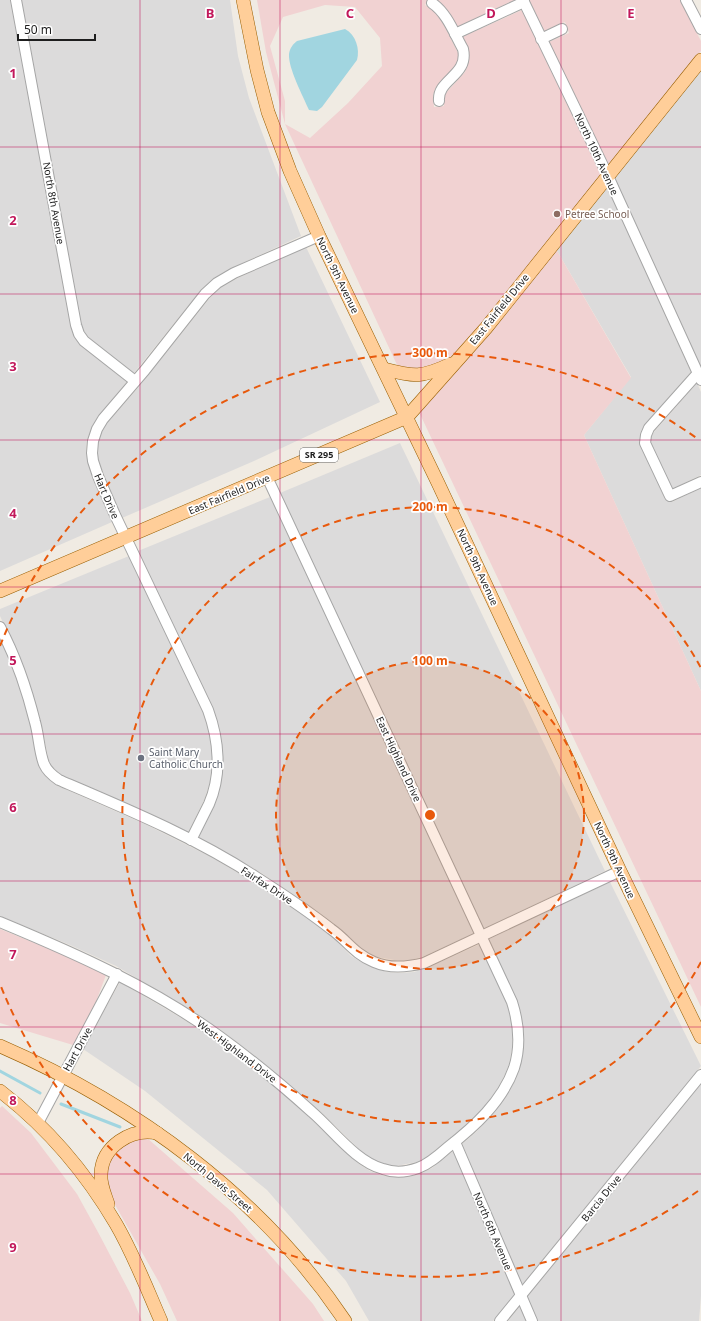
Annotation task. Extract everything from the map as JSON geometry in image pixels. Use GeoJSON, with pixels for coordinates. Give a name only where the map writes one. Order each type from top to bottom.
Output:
{"type":"FeatureCollection","features":[{"type":"Feature","properties":{"kind":"main road","name":"North 9th Avenue"},"geometry":{"type":"LineString","coordinates":[[243,0],[257,70],[268,112],[290,171],[319,236],[407,417],[620,871],[701,1037]]}},
{"type":"Feature","properties":{"kind":"main road","name":"East Fairfield Drive"},"geometry":{"type":"LineString","coordinates":[[0,591],[407,417],[486,328],[701,60]]}},
{"type":"Feature","properties":{"kind":"main road"},"geometry":{"type":"LineString","coordinates":[[384,369],[408,375],[418,375],[434,372],[455,363]]}},
{"type":"Feature","properties":{"kind":"main road","name":"North Davis Street"},"geometry":{"type":"LineString","coordinates":[[0,1046],[97,1094],[160,1135],[191,1158],[254,1212],[289,1249],[316,1281],[345,1321]]}},
{"type":"Feature","properties":{"kind":"main road"},"geometry":{"type":"LineString","coordinates":[[0,1091],[38,1123],[82,1174],[116,1224],[131,1253],[161,1321]]}},
{"type":"Feature","properties":{"kind":"main road"},"geometry":{"type":"LineString","coordinates":[[116,1224],[103,1188],[100,1174],[106,1154],[120,1139],[130,1135],[140,1132],[150,1132],[160,1135]]}},
{"type":"Feature","properties":{"kind":"street","name":"North 8th Avenue"},"geometry":{"type":"LineString","coordinates":[[16,0],[76,325],[79,334],[84,341],[135,381]]}},
{"type":"Feature","properties":{"kind":"street"},"geometry":{"type":"LineString","coordinates":[[686,0],[701,29]]}},
{"type":"Feature","properties":{"kind":"street"},"geometry":{"type":"LineString","coordinates":[[455,34],[524,1]]}},
{"type":"Feature","properties":{"kind":"street","name":"North 10th Avenue"},"geometry":{"type":"LineString","coordinates":[[524,1],[608,176],[699,377]]}},
{"type":"Feature","properties":{"kind":"street"},"geometry":{"type":"LineString","coordinates":[[432,3],[438,6],[445,16],[464,54],[464,61],[461,67],[438,95],[439,101]]}},
{"type":"Feature","properties":{"kind":"street"},"geometry":{"type":"LineString","coordinates":[[541,39],[562,29]]}},
{"type":"Feature","properties":{"kind":"street","name":"Hart Drive"},"geometry":{"type":"LineString","coordinates":[[191,840],[209,803],[215,784],[218,765],[217,746],[214,731],[208,710],[98,476],[93,462],[93,441],[96,429],[103,419],[205,294],[217,283],[234,273],[319,236]]}},
{"type":"Feature","properties":{"kind":"street"},"geometry":{"type":"LineString","coordinates":[[699,377],[649,428],[646,434],[645,443],[670,496],[701,482]]}},
{"type":"Feature","properties":{"kind":"street","name":"East Highland Drive"},"geometry":{"type":"LineString","coordinates":[[267,477],[482,936],[512,1002],[516,1016],[518,1050],[509,1080],[489,1110],[473,1127],[455,1142]]}},
{"type":"Feature","properties":{"kind":"street","name":"Fairfax Drive"},"geometry":{"type":"LineString","coordinates":[[0,627],[15,660],[26,691],[36,724],[44,764],[51,775],[58,780],[142,816],[191,840],[257,878],[334,930],[354,951],[375,963],[400,967],[424,963],[620,871]]}},
{"type":"Feature","properties":{"kind":"street","name":"West Highland Drive"},"geometry":{"type":"LineString","coordinates":[[0,922],[117,974],[186,1014],[224,1040],[288,1090],[359,1157],[373,1166],[396,1172],[418,1168],[429,1162],[455,1142]]}},
{"type":"Feature","properties":{"kind":"street","name":"Hart Drive"},"geometry":{"type":"LineString","coordinates":[[38,1123],[117,974]]}},
{"type":"Feature","properties":{"kind":"street","name":"Barcia Drive"},"geometry":{"type":"LineString","coordinates":[[500,1321],[701,1075]]}},
{"type":"Feature","properties":{"kind":"street","name":"North 6th Avenue"},"geometry":{"type":"LineString","coordinates":[[455,1142],[532,1321]]}},
{"type":"Feature","properties":{"kind":"shaded area"},"geometry":{"type":"Polygon","coordinates":[[[0,0],[11,0],[71,326],[75,337],[82,346],[127,382],[99,415],[87,440],[86,452],[88,463],[112,522],[0,571],[0,0]]]}},
{"type":"Feature","properties":{"kind":"shaded area"},"geometry":{"type":"Polygon","coordinates":[[[21,0],[230,0],[238,56],[249,98],[301,236],[214,278],[201,290],[134,373],[88,337],[81,324],[21,0]]]}},
{"type":"Feature","properties":{"kind":"shaded area"},"geometry":{"type":"Polygon","coordinates":[[[257,0],[428,0],[425,5],[435,11],[441,19],[459,55],[457,64],[436,87],[433,95],[434,107],[444,106],[445,94],[465,72],[468,64],[469,53],[462,37],[522,10],[601,175],[482,323],[451,358],[432,367],[417,369],[398,367],[285,124],[266,52],[257,0]],[[325,5],[283,17],[270,46],[285,101],[285,124],[310,138],[348,103],[382,66],[380,38],[355,7],[325,5]]]}},
{"type":"Feature","properties":{"kind":"shaded area"},"geometry":{"type":"Polygon","coordinates":[[[437,0],[515,0],[457,27],[449,12],[437,0]]]}},
{"type":"Feature","properties":{"kind":"shaded area"},"geometry":{"type":"Polygon","coordinates":[[[529,0],[680,0],[701,41],[701,51],[608,166],[549,42],[569,33],[565,22],[544,31],[529,0]]]}},
{"type":"Feature","properties":{"kind":"shaded area"},"geometry":{"type":"Polygon","coordinates":[[[701,69],[701,368],[614,177],[701,69]]]}},
{"type":"Feature","properties":{"kind":"shaded area"},"geometry":{"type":"Polygon","coordinates":[[[607,186],[691,372],[646,423],[640,434],[640,442],[665,499],[672,502],[701,488],[701,691],[584,435],[631,377],[556,249],[607,186]]]}},
{"type":"Feature","properties":{"kind":"shaded area"},"geometry":{"type":"Polygon","coordinates":[[[306,247],[380,402],[254,461],[122,518],[98,460],[98,443],[101,432],[107,423],[137,389],[209,299],[220,288],[236,279],[306,247]]]}},
{"type":"Feature","properties":{"kind":"shaded area"},"geometry":{"type":"Polygon","coordinates":[[[556,249],[631,378],[584,435],[701,691],[701,1007],[419,412],[461,366],[556,249]]]}},
{"type":"Feature","properties":{"kind":"shaded area"},"geometry":{"type":"Polygon","coordinates":[[[697,383],[701,392],[701,475],[672,489],[650,442],[651,437],[697,383]]]}},
{"type":"Feature","properties":{"kind":"shaded area"},"geometry":{"type":"Polygon","coordinates":[[[400,443],[605,871],[484,929],[280,493],[400,443]]]}},
{"type":"Feature","properties":{"kind":"shaded area"},"geometry":{"type":"Polygon","coordinates":[[[270,497],[475,933],[422,957],[400,961],[377,957],[366,952],[357,946],[337,926],[320,913],[260,872],[198,838],[214,806],[220,786],[223,765],[220,730],[212,708],[138,551],[270,497]]]}},
{"type":"Feature","properties":{"kind":"shaded area"},"geometry":{"type":"Polygon","coordinates":[[[129,556],[203,712],[212,746],[210,783],[204,800],[188,833],[151,814],[61,775],[54,769],[49,762],[41,722],[31,689],[20,658],[0,616],[0,609],[129,556]]]}},
{"type":"Feature","properties":{"kind":"shaded area"},"geometry":{"type":"Polygon","coordinates":[[[0,639],[11,662],[22,692],[31,725],[39,766],[46,777],[56,785],[147,825],[211,857],[255,883],[315,923],[331,935],[351,956],[374,968],[387,972],[414,972],[427,968],[480,944],[507,1004],[511,1017],[513,1033],[509,1065],[504,1076],[497,1090],[485,1106],[469,1123],[427,1157],[417,1162],[396,1166],[374,1160],[365,1155],[323,1114],[256,1057],[221,1030],[188,1008],[116,966],[0,916],[0,639]]]}},
{"type":"Feature","properties":{"kind":"shaded area"},"geometry":{"type":"Polygon","coordinates":[[[610,882],[701,1066],[522,1285],[462,1144],[492,1115],[505,1097],[514,1083],[523,1052],[524,1033],[517,1001],[489,939],[610,882]]]}},
{"type":"Feature","properties":{"kind":"shaded area"},"geometry":{"type":"Polygon","coordinates":[[[0,929],[67,956],[106,975],[94,1007],[73,1045],[0,1023],[0,929]]]}},
{"type":"Feature","properties":{"kind":"shaded area"},"geometry":{"type":"Polygon","coordinates":[[[120,982],[216,1040],[251,1066],[317,1123],[359,1164],[370,1171],[384,1176],[408,1177],[420,1174],[432,1168],[453,1151],[515,1294],[493,1321],[369,1321],[346,1281],[267,1190],[145,1091],[83,1049],[120,982]]]}},
{"type":"Feature","properties":{"kind":"shaded area"},"geometry":{"type":"Polygon","coordinates":[[[701,1084],[701,1296],[699,1321],[538,1321],[527,1297],[701,1084]]]}},
{"type":"Feature","properties":{"kind":"shaded area"},"geometry":{"type":"Polygon","coordinates":[[[2,1106],[31,1133],[77,1194],[130,1293],[142,1321],[0,1321],[0,1108],[2,1106]]]}},
{"type":"Feature","properties":{"kind":"shaded area"},"geometry":{"type":"Polygon","coordinates":[[[147,1138],[233,1213],[313,1304],[324,1321],[177,1321],[160,1284],[114,1203],[106,1174],[107,1166],[116,1151],[132,1141],[147,1138]]]}},
{"type":"Feature","properties":{"kind":"shaded area"},"geometry":{"type":"Polygon","coordinates":[[[520,1306],[526,1321],[508,1321],[520,1306]]]}},
{"type":"Feature","properties":{"kind":"water"},"geometry":{"type":"Polygon","coordinates":[[[345,29],[352,35],[356,43],[358,51],[357,60],[322,107],[317,111],[309,110],[291,67],[289,54],[291,48],[297,41],[345,29]]]}},
{"type":"Feature","properties":{"kind":"waterway"},"geometry":{"type":"LineString","coordinates":[[0,1071],[40,1093]]}},
{"type":"Feature","properties":{"kind":"waterway"},"geometry":{"type":"LineString","coordinates":[[61,1104],[120,1127]]}},
{"type":"Feature","properties":{"kind":"place","name":"Petree School"},"geometry":{"type":"Point","coordinates":[557,214]}},
{"type":"Feature","properties":{"kind":"place","name":"Saint Mary Catholic Church"},"geometry":{"type":"Point","coordinates":[141,758]}}]}
